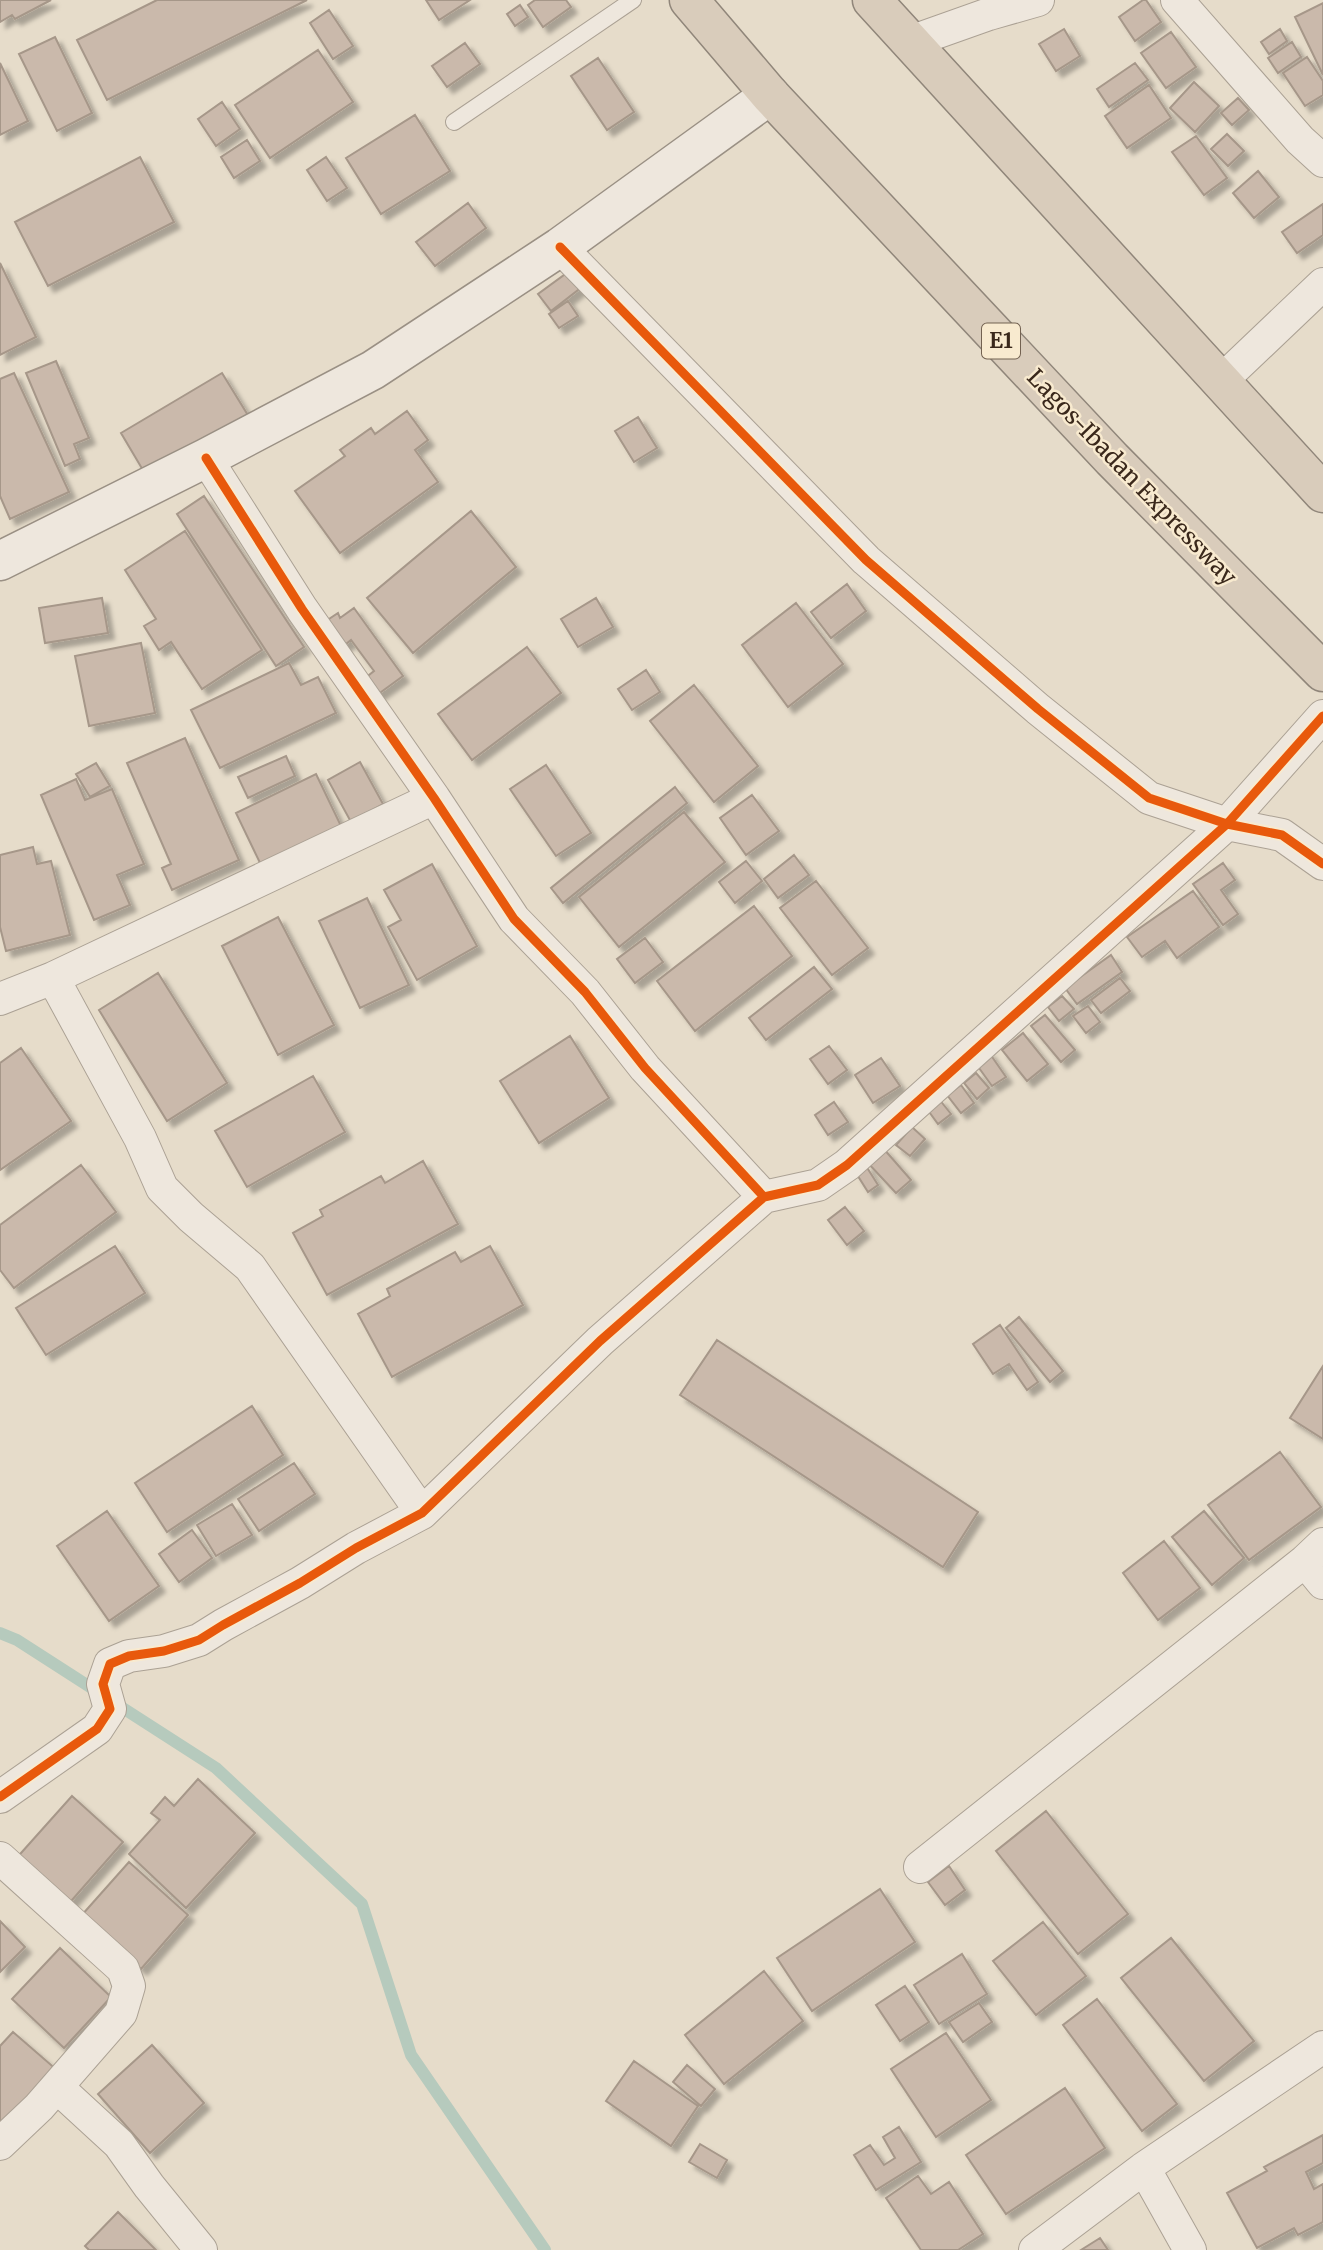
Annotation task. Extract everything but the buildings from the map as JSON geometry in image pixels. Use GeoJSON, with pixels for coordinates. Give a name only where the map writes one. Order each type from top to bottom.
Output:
{"type":"FeatureCollection","features":[{"type":"Feature","properties":{"kind":"highway","name":"Lagos-Ibadan Expressway"},"geometry":{"type":"LineString","coordinates":[[689,0],[770,95],[1112,459],[1323,672]]}},
{"type":"Feature","properties":{"kind":"highway"},"geometry":{"type":"LineString","coordinates":[[872,0],[1323,493]]}},
{"type":"Feature","properties":{"kind":"street"},"geometry":{"type":"LineString","coordinates":[[910,42],[1038,0]]}},
{"type":"Feature","properties":{"kind":"street"},"geometry":{"type":"LineString","coordinates":[[1177,0],[1300,140],[1323,161]]}},
{"type":"Feature","properties":{"kind":"street"},"geometry":{"type":"LineString","coordinates":[[0,561],[206,458],[373,370],[561,247],[770,95]]}},
{"type":"Feature","properties":{"kind":"street"},"geometry":{"type":"LineString","coordinates":[[561,247],[866,561],[1038,709],[1149,798],[1227,824],[1282,835],[1323,864]]}},
{"type":"Feature","properties":{"kind":"street"},"geometry":{"type":"LineString","coordinates":[[1220,382],[1323,284]]}},
{"type":"Feature","properties":{"kind":"street"},"geometry":{"type":"LineString","coordinates":[[206,458],[302,609],[434,798],[514,919],[585,992],[645,1068],[764,1197]]}},
{"type":"Feature","properties":{"kind":"street"},"geometry":{"type":"LineString","coordinates":[[0,1797],[97,1729],[110,1709],[103,1684],[110,1664],[129,1656],[164,1651],[200,1640],[356,1548],[422,1513],[600,1341],[764,1197],[818,1185],[847,1165],[1227,824],[1323,716]]}},
{"type":"Feature","properties":{"kind":"street"},"geometry":{"type":"LineString","coordinates":[[0,999],[53,978],[434,798]]}},
{"type":"Feature","properties":{"kind":"street"},"geometry":{"type":"LineString","coordinates":[[53,978],[140,1138],[162,1188],[191,1217],[250,1267],[422,1513]]}},
{"type":"Feature","properties":{"kind":"street"},"geometry":{"type":"LineString","coordinates":[[920,1867],[1317,1563]]}},
{"type":"Feature","properties":{"kind":"street"},"geometry":{"type":"LineString","coordinates":[[0,1858],[123,1969],[130,1986],[121,2013],[57,2087],[0,2144]]}},
{"type":"Feature","properties":{"kind":"street"},"geometry":{"type":"LineString","coordinates":[[1035,2250],[1144,2168],[1323,2048]]}},
{"type":"Feature","properties":{"kind":"street"},"geometry":{"type":"LineString","coordinates":[[57,2087],[120,2144],[149,2186],[201,2250]]}},
{"type":"Feature","properties":{"kind":"street"},"geometry":{"type":"LineString","coordinates":[[1144,2168],[1190,2250]]}},
{"type":"Feature","properties":{"kind":"lane"},"geometry":{"type":"LineString","coordinates":[[454,122],[634,0]]}},
{"type":"Feature","properties":{"kind":"waterway"},"geometry":{"type":"LineString","coordinates":[[0,1633],[17,1640],[216,1768],[362,1904],[411,2055],[545,2250]]}},
{"type":"Feature","properties":{"kind":"cycle path"},"geometry":{"type":"LineString","coordinates":[[560,247],[866,560],[1038,709],[1149,798],[1227,824],[1282,835],[1323,864]]}},
{"type":"Feature","properties":{"kind":"cycle path"},"geometry":{"type":"LineString","coordinates":[[206,458],[302,609],[434,798],[514,919],[585,992],[645,1068],[764,1197]]}},
{"type":"Feature","properties":{"kind":"cycle path"},"geometry":{"type":"LineString","coordinates":[[0,1797],[97,1729],[110,1709],[103,1684],[110,1664],[129,1656],[164,1651],[199,1640],[356,1548],[422,1513],[600,1341],[764,1197],[818,1185],[847,1165],[1227,824],[1323,716]]}}]}
